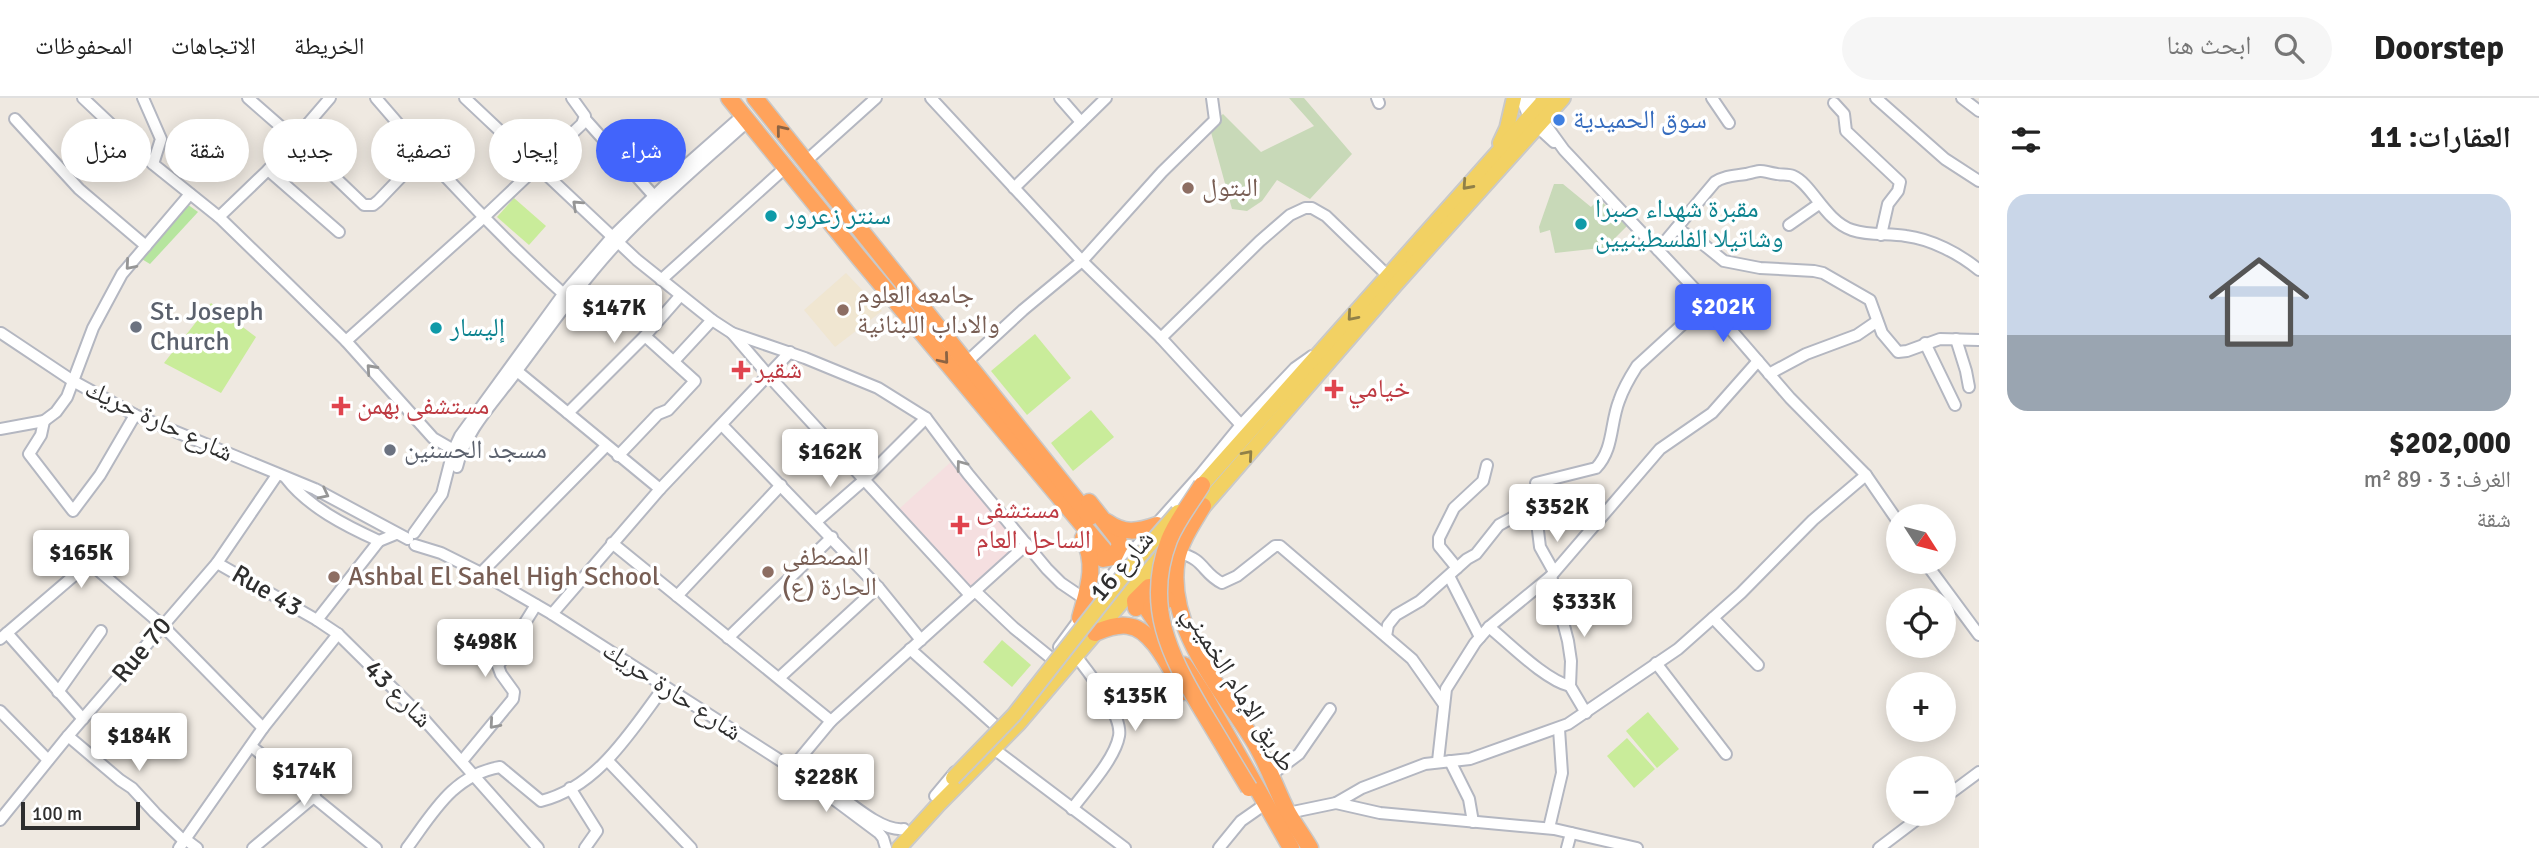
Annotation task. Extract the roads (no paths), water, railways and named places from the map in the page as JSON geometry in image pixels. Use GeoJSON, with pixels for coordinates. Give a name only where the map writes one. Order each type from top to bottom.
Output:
{"type":"FeatureCollection","features":[{"type":"Feature","properties":{"kind":"highway"},"geometry":{"type":"LineString","coordinates":[[729,98],[963,382],[1111,550],[954,345],[755,98]]}},
{"type":"Feature","properties":{"kind":"highway"},"geometry":{"type":"LineString","coordinates":[[860,259],[876,248]]}},
{"type":"Feature","properties":{"kind":"highway"},"geometry":{"type":"LineString","coordinates":[[954,345],[1018,413],[1101,518],[1119,542],[1120,548],[1116,555],[1110,560],[1102,559],[1083,538],[980,413],[968,396],[963,382]]}},
{"type":"Feature","properties":{"kind":"highway"},"geometry":{"type":"LineString","coordinates":[[1202,485],[1169,541],[1159,580],[1161,619],[1166,639],[1184,678],[1270,807],[1291,848]]}},
{"type":"Feature","properties":{"kind":"highway"},"geometry":{"type":"LineString","coordinates":[[1191,642],[1178,607],[1176,575],[1179,553],[1186,535],[1203,506]]}},
{"type":"Feature","properties":{"kind":"highway"},"geometry":{"type":"LineString","coordinates":[[1101,518],[1116,528],[1127,531],[1140,531],[1157,525]]}},
{"type":"Feature","properties":{"kind":"highway"},"geometry":{"type":"LineString","coordinates":[[1080,618],[1088,602],[1091,564],[1083,538]]}},
{"type":"Feature","properties":{"kind":"highway"},"geometry":{"type":"LineString","coordinates":[[1270,807],[1271,775],[1254,741],[1165,597],[1151,587],[1139,595],[1135,603],[1155,644],[1230,767],[1310,848]]}},
{"type":"Feature","properties":{"kind":"highway","name":"طريق الإمام الخميني"},"geometry":{"type":"LineString","coordinates":[[1146,599],[1270,807]]}},
{"type":"Feature","properties":{"kind":"highway"},"geometry":{"type":"LineString","coordinates":[[1095,633],[1128,625],[1140,630],[1155,644]]}},
{"type":"Feature","properties":{"kind":"main road"},"geometry":{"type":"LineString","coordinates":[[1492,158],[1504,136],[1514,98]]}},
{"type":"Feature","properties":{"kind":"main road"},"geometry":{"type":"LineString","coordinates":[[1534,115],[1546,98]]}},
{"type":"Feature","properties":{"kind":"main road"},"geometry":{"type":"LineString","coordinates":[[1534,115],[1563,98]]}},
{"type":"Feature","properties":{"kind":"main road","name":"شارع 16"},"geometry":{"type":"LineString","coordinates":[[898,843],[935,796],[1014,715],[1126,572],[1202,485],[1387,275],[1534,115]]}},
{"type":"Feature","properties":{"kind":"main road","name":"شارع 16"},"geometry":{"type":"LineString","coordinates":[[898,843],[994,749],[1060,675],[1534,115]]}},
{"type":"Feature","properties":{"kind":"main road"},"geometry":{"type":"LineString","coordinates":[[1048,662],[1059,661],[1063,667],[1060,675]]}},
{"type":"Feature","properties":{"kind":"street"},"geometry":{"type":"LineString","coordinates":[[83,98],[153,164],[219,217],[346,341],[427,432],[457,452]]}},
{"type":"Feature","properties":{"kind":"street"},"geometry":{"type":"LineString","coordinates":[[143,98],[161,139],[153,164]]}},
{"type":"Feature","properties":{"kind":"street"},"geometry":{"type":"LineString","coordinates":[[248,98],[272,119]]}},
{"type":"Feature","properties":{"kind":"street"},"geometry":{"type":"LineString","coordinates":[[313,119],[330,98]]}},
{"type":"Feature","properties":{"kind":"street"},"geometry":{"type":"LineString","coordinates":[[376,98],[394,119]]}},
{"type":"Feature","properties":{"kind":"street"},"geometry":{"type":"LineString","coordinates":[[465,98],[489,121]]}},
{"type":"Feature","properties":{"kind":"street"},"geometry":{"type":"LineString","coordinates":[[572,98],[583,111],[585,119],[654,196]]}},
{"type":"Feature","properties":{"kind":"street"},"geometry":{"type":"LineString","coordinates":[[806,161],[876,98]]}},
{"type":"Feature","properties":{"kind":"street"},"geometry":{"type":"LineString","coordinates":[[931,98],[1082,261],[1161,338],[1241,425]]}},
{"type":"Feature","properties":{"kind":"street"},"geometry":{"type":"LineString","coordinates":[[1060,98],[1081,122]]}},
{"type":"Feature","properties":{"kind":"street"},"geometry":{"type":"LineString","coordinates":[[1014,188],[1106,98]]}},
{"type":"Feature","properties":{"kind":"street"},"geometry":{"type":"LineString","coordinates":[[970,359],[1082,261],[1162,172],[1214,120],[1212,98]]}},
{"type":"Feature","properties":{"kind":"street"},"geometry":{"type":"LineString","coordinates":[[1521,98],[1564,150],[1707,302],[1769,374],[1866,475],[1886,504]]}},
{"type":"Feature","properties":{"kind":"street"},"geometry":{"type":"LineString","coordinates":[[1712,98],[1729,123]]}},
{"type":"Feature","properties":{"kind":"street"},"geometry":{"type":"LineString","coordinates":[[1876,98],[1945,159],[1979,181]]}},
{"type":"Feature","properties":{"kind":"street"},"geometry":{"type":"LineString","coordinates":[[1962,98],[1979,111]]}},
{"type":"Feature","properties":{"kind":"street"},"geometry":{"type":"LineString","coordinates":[[1834,103],[1844,114],[1846,131],[1900,182],[1898,191],[1888,204],[1881,235]]}},
{"type":"Feature","properties":{"kind":"street"},"geometry":{"type":"LineString","coordinates":[[615,240],[745,118]]}},
{"type":"Feature","properties":{"kind":"street"},"geometry":{"type":"LineString","coordinates":[[415,538],[442,494],[468,423],[567,296],[654,196],[745,118]]}},
{"type":"Feature","properties":{"kind":"street"},"geometry":{"type":"LineString","coordinates":[[15,119],[79,189],[146,246]]}},
{"type":"Feature","properties":{"kind":"street"},"geometry":{"type":"LineString","coordinates":[[582,122],[585,119]]}},
{"type":"Feature","properties":{"kind":"street"},"geometry":{"type":"LineString","coordinates":[[661,280],[786,167]]}},
{"type":"Feature","properties":{"kind":"street"},"geometry":{"type":"LineString","coordinates":[[1658,250],[1715,182],[1727,176],[1760,169],[1792,175],[1800,180],[1819,204],[1847,229],[1923,240],[1957,255],[1979,270]]}},
{"type":"Feature","properties":{"kind":"street"},"geometry":{"type":"LineString","coordinates":[[219,217],[263,175]]}},
{"type":"Feature","properties":{"kind":"street"},"geometry":{"type":"LineString","coordinates":[[282,182],[339,232]]}},
{"type":"Feature","properties":{"kind":"street"},"geometry":{"type":"LineString","coordinates":[[339,182],[358,201],[369,206],[384,196],[397,182]]}},
{"type":"Feature","properties":{"kind":"street"},"geometry":{"type":"LineString","coordinates":[[450,182],[567,296]]}},
{"type":"Feature","properties":{"kind":"street"},"geometry":{"type":"LineString","coordinates":[[346,341],[521,182]]}},
{"type":"Feature","properties":{"kind":"street"},"geometry":{"type":"LineString","coordinates":[[553,182],[661,280],[732,333],[790,352],[878,388],[926,418],[968,474],[1061,583],[1088,602]]}},
{"type":"Feature","properties":{"kind":"street"},"geometry":{"type":"LineString","coordinates":[[0,429],[44,421],[56,412],[67,397],[93,328],[122,274],[190,194]]}},
{"type":"Feature","properties":{"kind":"street"},"geometry":{"type":"LineString","coordinates":[[1788,225],[1819,204]]}},
{"type":"Feature","properties":{"kind":"street"},"geometry":{"type":"LineString","coordinates":[[1161,338],[1260,241],[1290,215],[1305,208],[1312,208],[1326,216],[1387,275]]}},
{"type":"Feature","properties":{"kind":"street"},"geometry":{"type":"LineString","coordinates":[[1676,229],[1698,240],[1724,261],[1760,268],[1823,273],[1870,300],[1876,321],[1888,342],[1898,352],[1940,339],[1979,340]]}},
{"type":"Feature","properties":{"kind":"street"},"geometry":{"type":"LineString","coordinates":[[457,452],[517,371],[567,296]]}},
{"type":"Feature","properties":{"kind":"street"},"geometry":{"type":"LineString","coordinates":[[568,414],[645,336],[680,296]]}},
{"type":"Feature","properties":{"kind":"street"},"geometry":{"type":"LineString","coordinates":[[1536,482],[1596,468],[1607,453],[1618,401],[1630,376],[1637,366],[1707,302]]}},
{"type":"Feature","properties":{"kind":"street"},"geometry":{"type":"LineString","coordinates":[[674,361],[712,320]]}},
{"type":"Feature","properties":{"kind":"street"},"geometry":{"type":"LineString","coordinates":[[1769,374],[1806,354],[1857,335],[1876,321]]}},
{"type":"Feature","properties":{"kind":"street","name":"شارع حارة حريك"},"geometry":{"type":"LineString","coordinates":[[0,331],[73,381],[135,415],[306,485],[360,512],[396,534],[415,538],[481,573],[552,614],[792,768],[819,780],[849,806]]}},
{"type":"Feature","properties":{"kind":"street"},"geometry":{"type":"LineString","coordinates":[[732,333],[864,480],[973,593],[1048,662]]}},
{"type":"Feature","properties":{"kind":"street"},"geometry":{"type":"LineString","coordinates":[[618,456],[658,414],[668,410],[695,381],[645,336]]}},
{"type":"Feature","properties":{"kind":"street"},"geometry":{"type":"LineString","coordinates":[[1956,340],[1969,387]]}},
{"type":"Feature","properties":{"kind":"street"},"geometry":{"type":"LineString","coordinates":[[1925,343],[1955,405]]}},
{"type":"Feature","properties":{"kind":"street"},"geometry":{"type":"LineString","coordinates":[[552,614],[660,489],[790,352]]}},
{"type":"Feature","properties":{"kind":"street","name":"شارع 16"},"geometry":{"type":"LineString","coordinates":[[1088,602],[1241,425],[1303,362],[1320,353]]}},
{"type":"Feature","properties":{"kind":"street"},"geometry":{"type":"LineString","coordinates":[[1438,761],[1446,689],[1480,637],[1553,574],[1660,449],[1712,413],[1758,361]]}},
{"type":"Feature","properties":{"kind":"street"},"geometry":{"type":"LineString","coordinates":[[517,371],[660,489]]}},
{"type":"Feature","properties":{"kind":"street"},"geometry":{"type":"LineString","coordinates":[[44,421],[41,435],[29,454],[73,511],[100,475],[135,415]]}},
{"type":"Feature","properties":{"kind":"street"},"geometry":{"type":"LineString","coordinates":[[817,522],[926,418]]}},
{"type":"Feature","properties":{"kind":"street"},"geometry":{"type":"LineString","coordinates":[[722,425],[832,537],[878,587],[921,640]]}},
{"type":"Feature","properties":{"kind":"street"},"geometry":{"type":"LineString","coordinates":[[481,573],[606,446]]}},
{"type":"Feature","properties":{"kind":"street"},"geometry":{"type":"LineString","coordinates":[[1480,637],[1439,546],[1439,538],[1454,508],[1483,481],[1487,465]]}},
{"type":"Feature","properties":{"kind":"street"},"geometry":{"type":"LineString","coordinates":[[1336,803],[1362,788],[1438,761],[1470,759],[1559,729],[1678,649],[1741,593],[1813,520],[1866,475]]}},
{"type":"Feature","properties":{"kind":"street","name":"شارع حارة حريك"},"geometry":{"type":"LineString","coordinates":[[281,477],[308,500],[348,526],[379,541]]}},
{"type":"Feature","properties":{"kind":"street","name":"Rue 70"},"geometry":{"type":"LineString","coordinates":[[0,820],[68,736],[217,563],[281,477]]}},
{"type":"Feature","properties":{"kind":"street"},"geometry":{"type":"LineString","coordinates":[[677,596],[781,485]]}},
{"type":"Feature","properties":{"kind":"street"},"geometry":{"type":"LineString","coordinates":[[1386,636],[1388,625],[1396,615],[1420,601],[1476,554],[1499,525],[1528,509],[1536,514],[1540,547],[1553,574],[1568,641],[1571,661],[1570,686],[1586,712]]}},
{"type":"Feature","properties":{"kind":"street"},"geometry":{"type":"LineString","coordinates":[[317,620],[379,541],[396,534]]}},
{"type":"Feature","properties":{"kind":"street"},"geometry":{"type":"LineString","coordinates":[[728,638],[832,537]]}},
{"type":"Feature","properties":{"kind":"street"},"geometry":{"type":"LineString","coordinates":[[612,542],[831,721]]}},
{"type":"Feature","properties":{"kind":"street"},"geometry":{"type":"LineString","coordinates":[[792,768],[831,721],[1027,544]]}},
{"type":"Feature","properties":{"kind":"street"},"geometry":{"type":"LineString","coordinates":[[1179,553],[1196,558],[1222,583],[1237,576],[1275,546],[1280,546],[1417,664],[1443,703]]}},
{"type":"Feature","properties":{"kind":"street","name":"Rue 43"},"geometry":{"type":"LineString","coordinates":[[217,563],[317,620]]}},
{"type":"Feature","properties":{"kind":"street"},"geometry":{"type":"LineString","coordinates":[[83,719],[4,636],[84,567],[92,565],[162,625],[264,728]]}},
{"type":"Feature","properties":{"kind":"street"},"geometry":{"type":"LineString","coordinates":[[1935,574],[1979,635]]}},
{"type":"Feature","properties":{"kind":"street"},"geometry":{"type":"LineString","coordinates":[[779,678],[878,587]]}},
{"type":"Feature","properties":{"kind":"street"},"geometry":{"type":"LineString","coordinates":[[462,761],[513,699],[514,692],[498,666],[536,605]]}},
{"type":"Feature","properties":{"kind":"street","name":"شارع 16"},"geometry":{"type":"LineString","coordinates":[[935,796],[996,726],[1080,618]]}},
{"type":"Feature","properties":{"kind":"street"},"geometry":{"type":"LineString","coordinates":[[1713,618],[1758,665]]}},
{"type":"Feature","properties":{"kind":"street","name":"شارع 43"},"geometry":{"type":"LineString","coordinates":[[317,620],[338,634],[387,681],[474,774],[538,848]]}},
{"type":"Feature","properties":{"kind":"street"},"geometry":{"type":"LineString","coordinates":[[1489,627],[1543,671],[1560,683],[1570,686]]}},
{"type":"Feature","properties":{"kind":"street"},"geometry":{"type":"LineString","coordinates":[[58,692],[101,631]]}},
{"type":"Feature","properties":{"kind":"street"},"geometry":{"type":"LineString","coordinates":[[183,843],[264,728],[338,634]]}},
{"type":"Feature","properties":{"kind":"street"},"geometry":{"type":"LineString","coordinates":[[910,649],[996,726]]}},
{"type":"Feature","properties":{"kind":"street"},"geometry":{"type":"LineString","coordinates":[[1072,809],[1114,750],[1119,735],[1118,721],[1093,677],[1076,656]]}},
{"type":"Feature","properties":{"kind":"street"},"geometry":{"type":"LineString","coordinates":[[1656,663],[1726,754]]}},
{"type":"Feature","properties":{"kind":"street"},"geometry":{"type":"LineString","coordinates":[[407,848],[446,797],[474,774],[500,767],[541,801],[570,788],[608,761],[664,687]]}},
{"type":"Feature","properties":{"kind":"street"},"geometry":{"type":"LineString","coordinates":[[1271,775],[1299,754],[1329,709]]}},
{"type":"Feature","properties":{"kind":"street"},"geometry":{"type":"LineString","coordinates":[[0,710],[48,760]]}},
{"type":"Feature","properties":{"kind":"street"},"geometry":{"type":"LineString","coordinates":[[1549,828],[1562,774],[1559,729]]}},
{"type":"Feature","properties":{"kind":"street"},"geometry":{"type":"LineString","coordinates":[[68,736],[132,788],[183,843],[197,848]]}},
{"type":"Feature","properties":{"kind":"street"},"geometry":{"type":"LineString","coordinates":[[251,746],[376,848]]}},
{"type":"Feature","properties":{"kind":"street"},"geometry":{"type":"LineString","coordinates":[[994,749],[1125,848]]}},
{"type":"Feature","properties":{"kind":"street"},"geometry":{"type":"LineString","coordinates":[[608,761],[691,848]]}},
{"type":"Feature","properties":{"kind":"street"},"geometry":{"type":"LineString","coordinates":[[1450,761],[1469,799],[1473,821]]}},
{"type":"Feature","properties":{"kind":"street"},"geometry":{"type":"LineString","coordinates":[[1956,789],[1979,772]]}},
{"type":"Feature","properties":{"kind":"street"},"geometry":{"type":"LineString","coordinates":[[570,788],[597,831],[585,848]]}},
{"type":"Feature","properties":{"kind":"street"},"geometry":{"type":"LineString","coordinates":[[254,848],[315,796]]}},
{"type":"Feature","properties":{"kind":"street"},"geometry":{"type":"LineString","coordinates":[[1219,848],[1241,821],[1270,807],[1336,803],[1380,813],[1549,828],[1637,848]]}},
{"type":"Feature","properties":{"kind":"street"},"geometry":{"type":"LineString","coordinates":[[849,806],[884,827],[898,843]]}},
{"type":"Feature","properties":{"kind":"street"},"geometry":{"type":"LineString","coordinates":[[849,806],[883,838],[898,843]]}},
{"type":"Feature","properties":{"kind":"street"},"geometry":{"type":"LineString","coordinates":[[1879,848],[1908,826]]}},
{"type":"Feature","properties":{"kind":"street"},"geometry":{"type":"LineString","coordinates":[[1567,848],[1571,833]]}},
{"type":"Feature","properties":{"kind":"place","name":"سوق الحمیدیة"},"geometry":{"type":"Point","coordinates":[1559,120]}},
{"type":"Feature","properties":{"kind":"place","name":"البتول"},"geometry":{"type":"Point","coordinates":[1188,188]}},
{"type":"Feature","properties":{"kind":"place","name":"سنتر زعرور"},"geometry":{"type":"Point","coordinates":[771,216]}},
{"type":"Feature","properties":{"kind":"place","name":"مقبرة شهداء صبرا وشاتيلا الفلسطينيين"},"geometry":{"type":"Point","coordinates":[1581,224]}},
{"type":"Feature","properties":{"kind":"place","name":"جامعه العلوم والاداب اللبنانية"},"geometry":{"type":"Point","coordinates":[843,310]}},
{"type":"Feature","properties":{"kind":"place","name":"St. Joseph Church"},"geometry":{"type":"Point","coordinates":[136,327]}},
{"type":"Feature","properties":{"kind":"place","name":"إليسار"},"geometry":{"type":"Point","coordinates":[436,328]}},
{"type":"Feature","properties":{"kind":"place","name":"شقير"},"geometry":{"type":"Point","coordinates":[741,370]}},
{"type":"Feature","properties":{"kind":"place","name":"خيامي"},"geometry":{"type":"Point","coordinates":[1334,389]}},
{"type":"Feature","properties":{"kind":"place","name":"مستشفى بهمن"},"geometry":{"type":"Point","coordinates":[341,406]}},
{"type":"Feature","properties":{"kind":"place","name":"مسجد الحسنين"},"geometry":{"type":"Point","coordinates":[390,450]}},
{"type":"Feature","properties":{"kind":"place","name":"مستشفى الساحل العام"},"geometry":{"type":"Point","coordinates":[960,525]}},
{"type":"Feature","properties":{"kind":"place","name":"المصطفى الحارة (ع)"},"geometry":{"type":"Point","coordinates":[768,572]}},
{"type":"Feature","properties":{"kind":"place","name":"Ashbal El Sahel High School"},"geometry":{"type":"Point","coordinates":[334,577]}}]}
